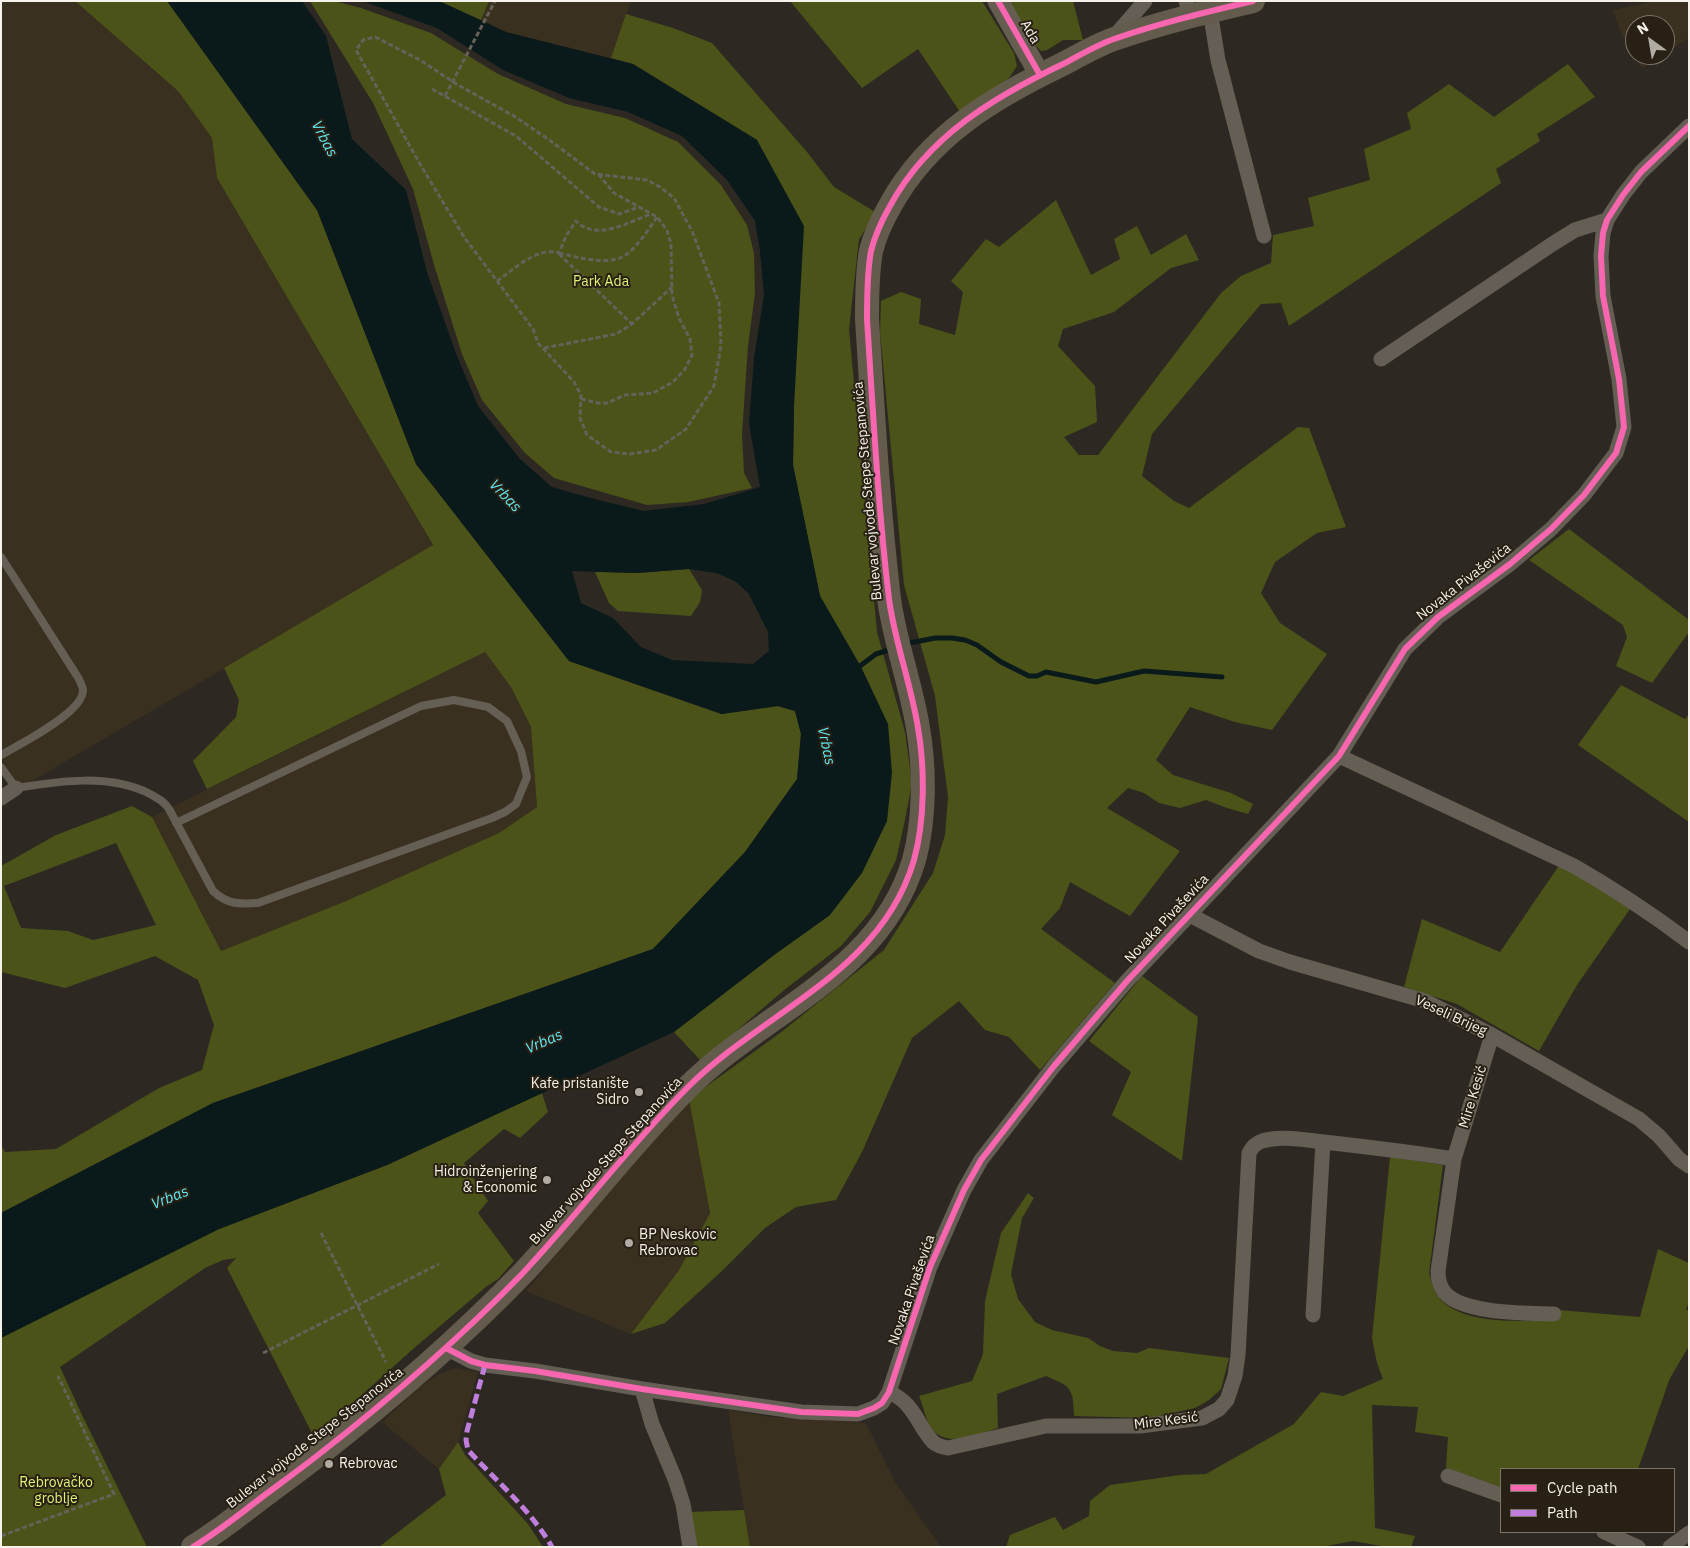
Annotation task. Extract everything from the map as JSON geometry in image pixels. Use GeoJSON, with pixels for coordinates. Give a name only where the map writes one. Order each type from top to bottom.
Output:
{"type":"FeatureCollection","features":[{"type":"Feature","properties":{"kind":"main road","name":"Bulevar vojvode Stepe Stepanovića"},"geometry":{"type":"LineString","coordinates":[[201,1545],[330,1446],[435,1359],[520,1275],[688,1086],[720,1058],[842,968],[865,946],[889,914],[905,883],[914,859],[918,839],[922,793],[922,760],[918,729],[894,629],[889,597],[880,505],[867,319],[871,251],[884,216],[907,178],[923,158],[958,126],[1004,94],[1040,74],[1112,40],[1196,9],[1253,1]]}},
{"type":"Feature","properties":{"kind":"street","name":"Ada"},"geometry":{"type":"LineString","coordinates":[[998,1],[1040,74]]}},
{"type":"Feature","properties":{"kind":"street"},"geometry":{"type":"LineString","coordinates":[[1112,40],[1145,1]]}},
{"type":"Feature","properties":{"kind":"street"},"geometry":{"type":"LineString","coordinates":[[1196,9],[1218,60],[1264,236]]}},
{"type":"Feature","properties":{"kind":"street","name":"Novaka Pivaševića"},"geometry":{"type":"LineString","coordinates":[[446,1348],[471,1361],[485,1365],[535,1370],[642,1389],[801,1412],[858,1414],[882,1403],[889,1392],[933,1260],[964,1190],[981,1160],[1054,1066],[1127,981],[1188,914],[1339,756],[1405,649],[1438,617],[1510,564],[1551,529],[1584,495],[1616,453],[1624,427],[1619,379],[1603,296],[1601,256],[1607,220],[1623,195],[1642,172],[1689,126]]}},
{"type":"Feature","properties":{"kind":"street"},"geometry":{"type":"LineString","coordinates":[[1380,359],[1575,230],[1607,220]]}},
{"type":"Feature","properties":{"kind":"street"},"geometry":{"type":"LineString","coordinates":[[1339,756],[1574,866],[1606,884],[1650,913],[1689,942]]}},
{"type":"Feature","properties":{"kind":"street"},"geometry":{"type":"LineString","coordinates":[[1,798],[16,788]]}},
{"type":"Feature","properties":{"kind":"street","name":"Veseli Brijeg"},"geometry":{"type":"LineString","coordinates":[[1188,914],[1259,951],[1290,962],[1425,1001],[1492,1035],[1639,1118],[1659,1136],[1679,1159],[1689,1166]]}},
{"type":"Feature","properties":{"kind":"street","name":"Mire Kesić"},"geometry":{"type":"LineString","coordinates":[[1492,1035],[1454,1159],[1438,1280],[1446,1294],[1462,1304],[1495,1310],[1554,1314]]}},
{"type":"Feature","properties":{"kind":"street","name":"Mire Kesić"},"geometry":{"type":"LineString","coordinates":[[889,1392],[899,1396],[908,1404],[934,1444],[948,1448],[1046,1426],[1140,1426],[1202,1418],[1219,1409],[1227,1400],[1235,1376],[1238,1356],[1249,1154],[1256,1143],[1270,1139],[1293,1138],[1386,1148],[1454,1159]]}},
{"type":"Feature","properties":{"kind":"street"},"geometry":{"type":"LineString","coordinates":[[1313,1315],[1323,1142]]}},
{"type":"Feature","properties":{"kind":"street"},"geometry":{"type":"LineString","coordinates":[[642,1389],[652,1424],[676,1479],[683,1504],[690,1547]]}},
{"type":"Feature","properties":{"kind":"street"},"geometry":{"type":"LineString","coordinates":[[1448,1476],[1500,1495]]}},
{"type":"Feature","properties":{"kind":"street"},"geometry":{"type":"LineString","coordinates":[[1606,1533],[1638,1547]]}},
{"type":"Feature","properties":{"kind":"street"},"geometry":{"type":"LineString","coordinates":[[1670,1547],[1689,1533]]}},
{"type":"Feature","properties":{"kind":"lane"},"geometry":{"type":"LineString","coordinates":[[1,557],[79,679],[83,691],[81,700],[60,720],[1,755]]}},
{"type":"Feature","properties":{"kind":"lane"},"geometry":{"type":"LineString","coordinates":[[1,767],[16,788],[48,783],[97,781],[128,785],[166,803],[176,823],[213,891],[222,899],[237,904],[258,903],[505,812],[516,804],[527,777],[522,752],[506,722],[488,707],[454,700],[421,706],[176,823]]}},
{"type":"Feature","properties":{"kind":"path"},"geometry":{"type":"LineString","coordinates":[[445,96],[495,1]]}},
{"type":"Feature","properties":{"kind":"path"},"geometry":{"type":"LineString","coordinates":[[375,37],[420,60],[458,85],[514,116],[599,175],[647,180],[674,198],[692,231],[719,303],[721,345],[714,386],[686,429],[656,450],[630,454],[611,452],[587,436],[580,418],[581,395],[574,382],[538,343],[533,329],[464,237],[406,140],[356,50],[363,40],[375,37]]}},
{"type":"Feature","properties":{"kind":"path"},"geometry":{"type":"LineString","coordinates":[[432,89],[516,136],[599,207],[619,214],[640,206]]}},
{"type":"Feature","properties":{"kind":"path"},"geometry":{"type":"LineString","coordinates":[[581,399],[607,403],[625,395],[653,393],[673,382],[685,369],[692,355],[690,340],[679,318],[672,294],[671,244],[667,230],[657,217],[614,193],[599,175]]}},
{"type":"Feature","properties":{"kind":"path"},"geometry":{"type":"LineString","coordinates":[[559,253],[566,236],[576,222],[593,230],[606,231],[651,214]]}},
{"type":"Feature","properties":{"kind":"path"},"geometry":{"type":"LineString","coordinates":[[496,281],[539,253],[552,251],[585,259],[608,260],[624,256],[644,236],[657,217]]}},
{"type":"Feature","properties":{"kind":"path"},"geometry":{"type":"LineString","coordinates":[[559,253],[632,324]]}},
{"type":"Feature","properties":{"kind":"path"},"geometry":{"type":"LineString","coordinates":[[544,348],[616,334],[632,324],[672,287]]}},
{"type":"Feature","properties":{"kind":"path"},"geometry":{"type":"LineString","coordinates":[[321,1233],[386,1362]]}},
{"type":"Feature","properties":{"kind":"path"},"geometry":{"type":"LineString","coordinates":[[263,1354],[439,1264]]}},
{"type":"Feature","properties":{"kind":"path"},"geometry":{"type":"LineString","coordinates":[[1,1536],[114,1494],[58,1376]]}},
{"type":"Feature","properties":{"kind":"shaded area"},"geometry":{"type":"Polygon","coordinates":[[[1,1],[75,1],[178,91],[212,138],[217,178],[433,546],[20,788],[1,758],[1,1]]]}},
{"type":"Feature","properties":{"kind":"shaded area"},"geometry":{"type":"Polygon","coordinates":[[[489,1],[631,1],[611,58],[506,32],[481,20],[489,1]]]}},
{"type":"Feature","properties":{"kind":"shaded area"},"geometry":{"type":"Polygon","coordinates":[[[1654,1],[1689,1],[1689,38],[1675,47],[1675,15],[1625,15],[1625,39],[1613,10],[1654,1]]]}},
{"type":"Feature","properties":{"kind":"shaded area"},"geometry":{"type":"Polygon","coordinates":[[[485,652],[511,687],[531,727],[537,807],[499,833],[346,901],[221,951],[152,817],[485,652]]]}},
{"type":"Feature","properties":{"kind":"shaded area"},"geometry":{"type":"Polygon","coordinates":[[[689,1099],[710,1213],[679,1270],[631,1334],[526,1291],[621,1177],[689,1099]]]}},
{"type":"Feature","properties":{"kind":"shaded area"},"geometry":{"type":"Polygon","coordinates":[[[455,1368],[478,1372],[458,1442],[439,1469],[382,1422],[421,1386],[440,1374],[455,1368]]]}},
{"type":"Feature","properties":{"kind":"shaded area"},"geometry":{"type":"Polygon","coordinates":[[[728,1410],[770,1417],[866,1423],[895,1482],[941,1547],[750,1547],[728,1410]]]}},
{"type":"Feature","properties":{"kind":"green space"},"geometry":{"type":"Polygon","coordinates":[[[75,1],[167,1],[317,210],[416,464],[569,661],[721,714],[778,706],[795,711],[801,734],[797,779],[745,852],[653,949],[213,1103],[1,1213],[1,1145],[5,1152],[56,1149],[159,1088],[202,1070],[214,1025],[198,980],[155,956],[65,988],[1,972],[1,866],[56,835],[132,806],[152,817],[221,951],[346,901],[499,833],[537,807],[531,727],[511,687],[485,652],[207,789],[193,761],[236,717],[239,700],[224,668],[433,545],[217,178],[212,138],[178,91],[75,1]],[[116,843],[4,886],[21,928],[68,931],[93,940],[156,925],[116,843]]]}},
{"type":"Feature","properties":{"kind":"green space","name":"Park Ada"},"geometry":{"type":"Polygon","coordinates":[[[310,1],[334,1],[361,8],[431,33],[498,74],[566,104],[625,118],[678,142],[721,185],[747,225],[754,253],[755,293],[748,346],[742,434],[744,473],[752,488],[688,502],[647,505],[554,478],[525,453],[482,400],[462,354],[413,189],[373,103],[310,1]]]}},
{"type":"Feature","properties":{"kind":"green space"},"geometry":{"type":"Polygon","coordinates":[[[439,1],[489,1],[481,20],[439,1]]]}},
{"type":"Feature","properties":{"kind":"green space"},"geometry":{"type":"Polygon","coordinates":[[[790,1],[982,1],[1014,53],[1017,66],[1009,78],[960,112],[918,49],[862,88],[790,1]]]}},
{"type":"Feature","properties":{"kind":"green space"},"geometry":{"type":"Polygon","coordinates":[[[1009,1],[1073,1],[1083,40],[1063,40],[1047,50],[1041,51],[1035,45],[1009,1]]]}},
{"type":"Feature","properties":{"kind":"green space"},"geometry":{"type":"Polygon","coordinates":[[[626,14],[673,28],[712,43],[807,152],[834,187],[877,213],[859,239],[849,329],[877,632],[905,732],[912,783],[905,820],[896,860],[870,912],[841,946],[783,991],[701,1061],[674,1032],[774,955],[830,915],[888,725],[861,667],[820,596],[793,465],[794,406],[757,140],[633,64],[611,58],[626,14]]]}},
{"type":"Feature","properties":{"kind":"green space"},"geometry":{"type":"Polygon","coordinates":[[[1568,64],[1595,97],[1537,134],[1540,141],[1496,169],[1501,183],[1289,326],[1281,303],[1261,304],[1152,434],[1142,476],[1174,501],[1189,508],[1298,427],[1309,428],[1346,527],[1317,533],[1275,562],[1261,593],[1280,623],[1327,654],[1272,730],[1235,722],[1190,707],[1156,760],[1173,775],[1231,793],[1253,804],[1248,814],[1206,800],[1180,808],[1159,803],[1144,793],[1128,788],[1107,808],[1180,851],[1130,916],[1070,882],[1060,908],[1041,929],[1115,983],[1040,1070],[1009,1037],[985,1030],[959,1001],[912,1038],[862,1152],[836,1200],[796,1207],[765,1228],[723,1270],[665,1323],[631,1334],[679,1270],[710,1213],[689,1099],[780,1033],[884,950],[933,873],[945,835],[948,797],[935,696],[904,585],[880,332],[881,301],[901,292],[921,299],[919,324],[955,335],[963,292],[951,281],[986,239],[999,247],[1056,200],[1091,275],[1120,259],[1114,239],[1137,226],[1151,255],[1186,234],[1199,260],[1171,268],[1114,312],[1063,329],[1058,346],[1095,386],[1097,422],[1064,437],[1079,455],[1098,455],[1221,293],[1241,276],[1271,263],[1273,235],[1314,226],[1308,198],[1370,180],[1364,149],[1411,129],[1407,113],[1449,84],[1494,117],[1568,64]]]}},
{"type":"Feature","properties":{"kind":"green space"},"geometry":{"type":"Polygon","coordinates":[[[1569,529],[1689,620],[1689,632],[1652,683],[1616,666],[1627,637],[1623,625],[1529,560],[1569,529]]]}},
{"type":"Feature","properties":{"kind":"green space"},"geometry":{"type":"Polygon","coordinates":[[[689,569],[702,590],[700,602],[691,616],[618,611],[609,603],[595,572],[637,573],[689,569]]]}},
{"type":"Feature","properties":{"kind":"green space"},"geometry":{"type":"Polygon","coordinates":[[[1621,685],[1685,719],[1689,714],[1689,822],[1578,745],[1621,685]]]}},
{"type":"Feature","properties":{"kind":"green space"},"geometry":{"type":"Polygon","coordinates":[[[1560,864],[1630,909],[1577,985],[1539,1051],[1457,1004],[1404,987],[1422,919],[1500,952],[1560,864]]]}},
{"type":"Feature","properties":{"kind":"green space"},"geometry":{"type":"Polygon","coordinates":[[[1142,976],[1198,1017],[1182,1161],[1112,1115],[1131,1072],[1089,1041],[1142,976]]]}},
{"type":"Feature","properties":{"kind":"green space","name":"Rebrovačko groblje"},"geometry":{"type":"Polygon","coordinates":[[[542,1093],[548,1112],[520,1138],[504,1129],[464,1163],[488,1201],[478,1213],[514,1261],[498,1279],[487,1286],[413,1349],[345,1410],[313,1435],[227,1268],[236,1258],[223,1260],[205,1268],[60,1367],[147,1547],[1,1547],[1,1338],[219,1229],[387,1165],[542,1093]]]}},
{"type":"Feature","properties":{"kind":"green space"},"geometry":{"type":"Polygon","coordinates":[[[1390,1157],[1443,1165],[1429,1273],[1439,1298],[1453,1309],[1466,1315],[1496,1320],[1557,1321],[1559,1310],[1640,1317],[1658,1249],[1689,1263],[1689,1302],[1686,1309],[1689,1312],[1689,1346],[1670,1378],[1638,1468],[1500,1468],[1500,1487],[1446,1468],[1448,1437],[1415,1432],[1418,1407],[1372,1405],[1375,1528],[1415,1536],[1411,1547],[1387,1547],[1353,1541],[1321,1547],[1006,1547],[1010,1535],[1055,1517],[1063,1530],[1089,1516],[1090,1501],[1110,1485],[1180,1475],[1206,1474],[1294,1424],[1321,1392],[1343,1396],[1383,1379],[1377,1363],[1372,1338],[1390,1157]]]}},
{"type":"Feature","properties":{"kind":"green space"},"geometry":{"type":"Polygon","coordinates":[[[1028,1193],[1034,1198],[1022,1218],[1011,1274],[1018,1299],[1035,1322],[1052,1330],[1088,1338],[1100,1346],[1113,1351],[1137,1353],[1149,1348],[1229,1358],[1221,1389],[1209,1400],[1195,1408],[1149,1418],[1074,1416],[1072,1394],[1066,1386],[1046,1376],[997,1394],[998,1428],[971,1436],[952,1439],[936,1433],[928,1422],[919,1396],[972,1381],[983,1354],[985,1301],[1001,1233],[1028,1193]]]}},
{"type":"Feature","properties":{"kind":"green space"},"geometry":{"type":"Polygon","coordinates":[[[458,1442],[465,1455],[528,1524],[543,1547],[379,1547],[446,1495],[439,1469],[458,1442]]]}},
{"type":"Feature","properties":{"kind":"green space"},"geometry":{"type":"Polygon","coordinates":[[[744,1510],[750,1547],[695,1547],[689,1512],[744,1510]]]}},
{"type":"Feature","properties":{"kind":"water","name":"Vrbas"},"geometry":{"type":"Polygon","coordinates":[[[167,1],[302,1],[326,36],[352,139],[406,190],[427,272],[457,356],[478,406],[520,459],[552,487],[598,500],[644,511],[704,504],[760,487],[749,424],[754,358],[764,295],[755,221],[727,180],[682,136],[628,112],[569,98],[503,70],[437,28],[362,1],[439,1],[506,32],[633,64],[757,140],[804,226],[794,406],[793,465],[820,596],[861,667],[888,724],[892,773],[887,821],[862,873],[830,915],[774,955],[674,1032],[387,1165],[219,1229],[1,1338],[1,1213],[213,1103],[653,949],[745,852],[797,779],[801,734],[795,711],[778,706],[722,714],[569,661],[416,464],[317,210],[167,1]],[[689,569],[637,573],[572,571],[581,603],[613,618],[641,647],[672,660],[753,664],[769,651],[768,632],[749,594],[735,581],[716,573],[689,569]]]}},
{"type":"Feature","properties":{"kind":"waterway"},"geometry":{"type":"LineString","coordinates":[[905,644],[935,638],[965,640],[977,645],[1001,662],[1029,676],[1037,676],[1046,672],[1096,682],[1144,671],[1222,677]]}},
{"type":"Feature","properties":{"kind":"waterway"},"geometry":{"type":"LineString","coordinates":[[856,669],[876,654],[892,649]]}},
{"type":"Feature","properties":{"kind":"marked path"},"geometry":{"type":"LineString","coordinates":[[485,1365],[467,1431],[468,1450],[534,1520],[552,1547]]}},
{"type":"Feature","properties":{"kind":"cycle path"},"geometry":{"type":"LineString","coordinates":[[998,1],[1040,75]]}},
{"type":"Feature","properties":{"kind":"cycle path"},"geometry":{"type":"LineString","coordinates":[[193,1547],[231,1521],[345,1434],[449,1345],[522,1274],[666,1109],[688,1087],[718,1060],[817,987],[848,961],[875,932],[898,899],[914,860],[918,844],[922,811],[923,777],[918,728],[889,599],[879,494],[867,319],[869,268],[871,251],[877,233],[887,211],[923,159],[965,121],[1012,90],[1108,41],[1166,23],[1253,1]]}},
{"type":"Feature","properties":{"kind":"cycle path"},"geometry":{"type":"LineString","coordinates":[[446,1348],[471,1361],[485,1365],[801,1412],[858,1414],[882,1403],[889,1392],[930,1267],[964,1190],[981,1160],[1054,1066],[1127,981],[1339,756],[1405,649],[1438,617],[1510,564],[1551,529],[1584,495],[1616,453],[1624,427],[1619,379],[1603,296],[1601,256],[1603,233],[1607,220],[1641,172],[1689,126]]}},
{"type":"Feature","properties":{"kind":"place","name":"Kafe pristanište Sidro"},"geometry":{"type":"Point","coordinates":[639,1092]}},
{"type":"Feature","properties":{"kind":"place","name":"Hidroinženjering & Economic"},"geometry":{"type":"Point","coordinates":[547,1180]}},
{"type":"Feature","properties":{"kind":"place","name":"BP Neskovic Rebrovac"},"geometry":{"type":"Point","coordinates":[629,1243]}},
{"type":"Feature","properties":{"kind":"place","name":"Rebrovac"},"geometry":{"type":"Point","coordinates":[329,1464]}}]}
